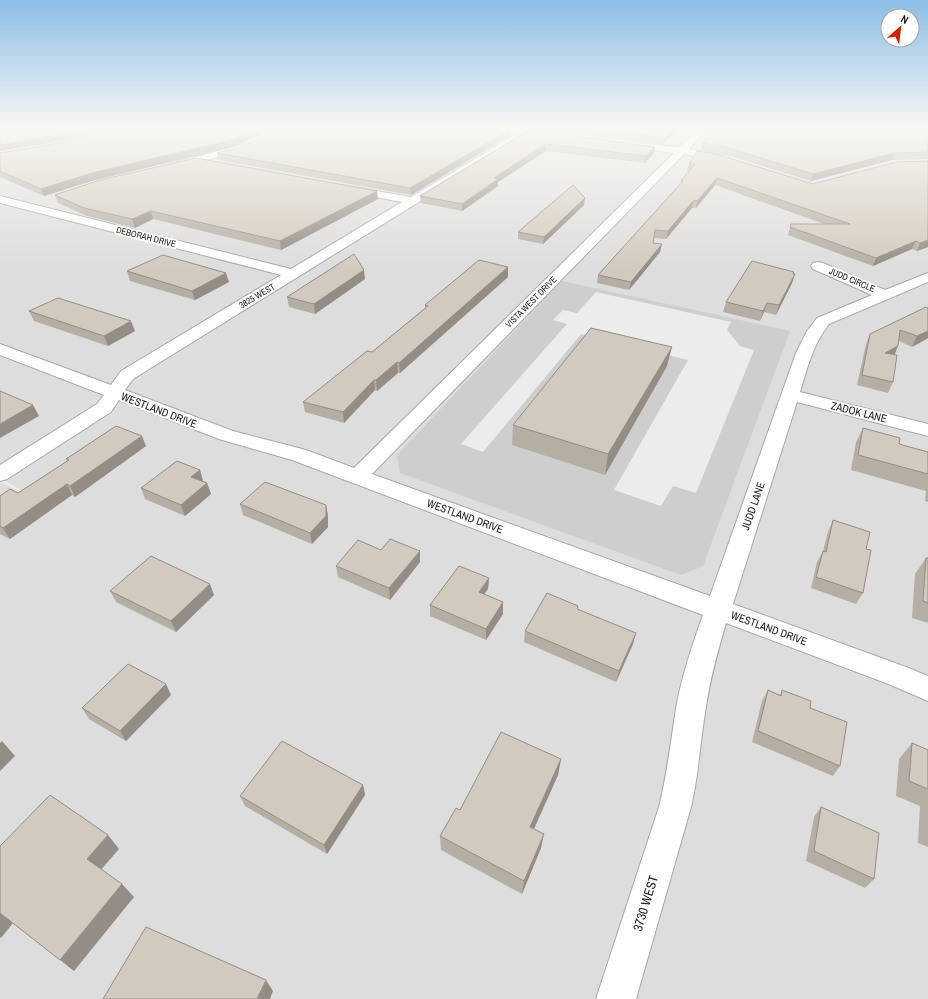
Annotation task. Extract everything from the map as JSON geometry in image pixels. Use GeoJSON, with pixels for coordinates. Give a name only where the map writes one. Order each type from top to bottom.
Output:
{"type":"FeatureCollection","features":[{"type":"Feature","properties":{"kind":"street","name":"3825 WEST"},"geometry":{"type":"LineString","coordinates":[[0,474],[104,408],[114,392],[127,376],[455,175]]}},
{"type":"Feature","properties":{"kind":"street","name":"VISTA WEST DRIVE"},"geometry":{"type":"LineString","coordinates":[[358,476],[658,175]]}},
{"type":"Feature","properties":{"kind":"street"},"geometry":{"type":"LineString","coordinates":[[340,187],[413,200]]}},
{"type":"Feature","properties":{"kind":"street","name":"DEBORAH DRIVE"},"geometry":{"type":"LineString","coordinates":[[0,199],[292,274]]}},
{"type":"Feature","properties":{"kind":"street"},"geometry":{"type":"LineString","coordinates":[[29,207],[46,200]]}},
{"type":"Feature","properties":{"kind":"street","name":"JUDD CIRCLE"},"geometry":{"type":"LineString","coordinates":[[818,266],[886,295]]}},
{"type":"Feature","properties":{"kind":"street","name":"JUDD LANE"},"geometry":{"type":"LineString","coordinates":[[675,807],[682,777],[691,706],[701,660],[804,353],[815,331],[823,322],[928,277]]}},
{"type":"Feature","properties":{"kind":"street","name":"WESTLAND DRIVE"},"geometry":{"type":"LineString","coordinates":[[0,349],[226,435],[299,455],[358,476],[896,675],[928,689]]}},
{"type":"Feature","properties":{"kind":"street","name":"ZADOK LANE"},"geometry":{"type":"LineString","coordinates":[[790,395],[928,430]]}},
{"type":"Feature","properties":{"kind":"street","name":"3730 WEST"},"geometry":{"type":"LineString","coordinates":[[616,999],[675,807]]}},
{"type":"Feature","properties":{"kind":"shaded area"},"geometry":{"type":"Polygon","coordinates":[[[0,175],[928,175],[928,999],[0,999],[0,482],[64,512],[0,479],[0,175]]]}},
{"type":"Feature","properties":{"kind":"shaded area"},"geometry":{"type":"Polygon","coordinates":[[[562,281],[790,331],[703,566],[681,575],[400,473],[397,455],[562,281]]]}},
{"type":"Feature","properties":{"kind":"shaded area"},"geometry":{"type":"Polygon","coordinates":[[[596,292],[731,322],[727,330],[740,346],[754,350],[696,493],[673,486],[661,506],[614,490],[688,360],[581,334],[483,452],[461,444],[567,324],[553,320],[563,310],[577,313],[596,292]]]}},
{"type":"Feature","properties":{"kind":"building"},"geometry":{"type":"Polygon","coordinates":[[[8,175],[87,175],[41,189],[8,175]]]}},
{"type":"Feature","properties":{"kind":"building"},"geometry":{"type":"Polygon","coordinates":[[[123,175],[287,175],[377,191],[280,241],[151,211],[132,219],[84,208],[55,195],[100,180],[123,175]]]}},
{"type":"Feature","properties":{"kind":"building"},"geometry":{"type":"Polygon","coordinates":[[[336,175],[433,175],[410,188],[336,175]]]}},
{"type":"Feature","properties":{"kind":"building"},"geometry":{"type":"Polygon","coordinates":[[[455,175],[499,175],[494,178],[498,179],[462,204],[420,196],[455,175]]]}},
{"type":"Feature","properties":{"kind":"building"},"geometry":{"type":"Polygon","coordinates":[[[686,175],[783,175],[813,184],[848,175],[928,175],[928,240],[920,243],[916,241],[876,258],[790,227],[791,224],[850,224],[717,178],[697,201],[694,200],[668,231],[655,230],[653,243],[662,244],[631,282],[598,275],[683,181],[681,181],[686,175]]]}},
{"type":"Feature","properties":{"kind":"building"},"geometry":{"type":"Polygon","coordinates":[[[573,185],[585,198],[544,237],[518,232],[573,185]]]}},
{"type":"Feature","properties":{"kind":"building"},"geometry":{"type":"Polygon","coordinates":[[[354,254],[364,270],[314,304],[287,297],[354,254]]]}},
{"type":"Feature","properties":{"kind":"building"},"geometry":{"type":"Polygon","coordinates":[[[163,255],[226,273],[192,291],[127,271],[163,255]]]}},
{"type":"Feature","properties":{"kind":"building"},"geometry":{"type":"Polygon","coordinates":[[[479,260],[508,267],[399,363],[397,362],[376,380],[374,380],[343,412],[303,402],[367,351],[372,352],[428,306],[425,305],[479,260]]]}},
{"type":"Feature","properties":{"kind":"building"},"geometry":{"type":"Polygon","coordinates":[[[752,261],[794,272],[793,274],[795,274],[779,305],[767,303],[763,311],[726,302],[752,261]]]}},
{"type":"Feature","properties":{"kind":"building"},"geometry":{"type":"Polygon","coordinates":[[[58,298],[131,321],[104,336],[29,311],[58,298]]]}},
{"type":"Feature","properties":{"kind":"building"},"geometry":{"type":"Polygon","coordinates":[[[926,307],[928,308],[928,331],[917,336],[900,330],[898,346],[885,353],[897,355],[893,382],[862,375],[870,334],[926,307]]]}},
{"type":"Feature","properties":{"kind":"building"},"geometry":{"type":"Polygon","coordinates":[[[591,328],[672,347],[608,454],[513,425],[591,328]]]}},
{"type":"Feature","properties":{"kind":"building"},"geometry":{"type":"Polygon","coordinates":[[[0,391],[33,405],[0,424],[0,391]]]}},
{"type":"Feature","properties":{"kind":"building"},"geometry":{"type":"Polygon","coordinates":[[[116,426],[142,436],[70,486],[67,484],[3,528],[0,526],[0,496],[10,489],[18,493],[69,460],[66,459],[116,426]]]}},
{"type":"Feature","properties":{"kind":"building"},"geometry":{"type":"Polygon","coordinates":[[[863,428],[900,438],[899,444],[928,452],[928,474],[858,455],[863,428]]]}},
{"type":"Feature","properties":{"kind":"building"},"geometry":{"type":"Polygon","coordinates":[[[177,461],[200,470],[191,477],[207,483],[181,505],[141,488],[177,461]]]}},
{"type":"Feature","properties":{"kind":"building"},"geometry":{"type":"Polygon","coordinates":[[[265,482],[326,505],[326,516],[310,533],[240,504],[265,482]]]}},
{"type":"Feature","properties":{"kind":"building"},"geometry":{"type":"Polygon","coordinates":[[[833,520],[870,532],[866,549],[871,550],[863,593],[816,577],[823,551],[826,552],[833,520]]]}},
{"type":"Feature","properties":{"kind":"building"},"geometry":{"type":"Polygon","coordinates":[[[390,539],[420,551],[389,588],[336,566],[358,540],[381,550],[390,539]]]}},
{"type":"Feature","properties":{"kind":"building"},"geometry":{"type":"Polygon","coordinates":[[[151,556],[210,584],[171,621],[110,591],[151,556]]]}},
{"type":"Feature","properties":{"kind":"building"},"geometry":{"type":"Polygon","coordinates":[[[926,558],[928,558],[928,603],[923,601],[926,558]]]}},
{"type":"Feature","properties":{"kind":"building"},"geometry":{"type":"Polygon","coordinates":[[[459,566],[489,578],[479,592],[503,602],[486,629],[430,605],[459,566]]]}},
{"type":"Feature","properties":{"kind":"building"},"geometry":{"type":"Polygon","coordinates":[[[547,593],[578,606],[577,609],[636,633],[619,671],[525,631],[547,593]]]}},
{"type":"Feature","properties":{"kind":"building"},"geometry":{"type":"Polygon","coordinates":[[[128,664],[166,684],[120,731],[82,708],[128,664]]]}},
{"type":"Feature","properties":{"kind":"building"},"geometry":{"type":"Polygon","coordinates":[[[768,690],[781,696],[782,690],[811,701],[810,708],[847,722],[840,766],[758,731],[768,690]]]}},
{"type":"Feature","properties":{"kind":"building"},"geometry":{"type":"Polygon","coordinates":[[[501,732],[561,759],[530,827],[544,834],[524,881],[440,836],[456,808],[460,810],[501,732]]]}},
{"type":"Feature","properties":{"kind":"building"},"geometry":{"type":"Polygon","coordinates":[[[282,741],[363,785],[324,845],[240,796],[282,741]]]}},
{"type":"Feature","properties":{"kind":"building"},"geometry":{"type":"Polygon","coordinates":[[[912,743],[928,750],[928,789],[909,781],[912,743]]]}},
{"type":"Feature","properties":{"kind":"building"},"geometry":{"type":"Polygon","coordinates":[[[50,795],[108,835],[87,859],[122,884],[60,960],[0,913],[0,846],[50,795]]]}},
{"type":"Feature","properties":{"kind":"building"},"geometry":{"type":"Polygon","coordinates":[[[821,807],[879,833],[874,879],[814,851],[821,807]]]}},
{"type":"Feature","properties":{"kind":"building"},"geometry":{"type":"Polygon","coordinates":[[[146,927],[266,980],[257,999],[103,999],[146,927]]]}}]}
